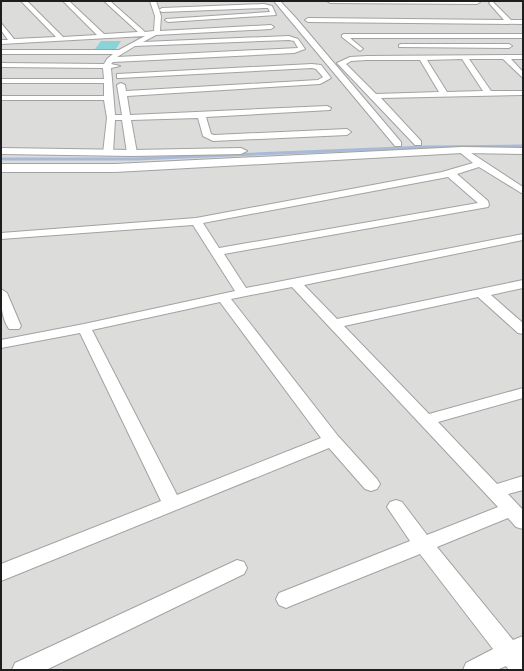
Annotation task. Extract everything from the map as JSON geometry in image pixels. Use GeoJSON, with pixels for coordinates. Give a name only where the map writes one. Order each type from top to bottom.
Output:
{"type":"FeatureCollection","features":[{"type":"Feature","properties":{"kind":"street"},"geometry":{"type":"LineString","coordinates":[[24,1],[60,38]]}},
{"type":"Feature","properties":{"kind":"street"},"geometry":{"type":"LineString","coordinates":[[66,1],[102,36]]}},
{"type":"Feature","properties":{"kind":"street"},"geometry":{"type":"LineString","coordinates":[[107,1],[142,33]]}},
{"type":"Feature","properties":{"kind":"street"},"geometry":{"type":"LineString","coordinates":[[277,1],[333,64],[344,81],[398,144]]}},
{"type":"Feature","properties":{"kind":"street"},"geometry":{"type":"LineString","coordinates":[[386,1],[389,8]]}},
{"type":"Feature","properties":{"kind":"street"},"geometry":{"type":"LineString","coordinates":[[308,20],[333,9],[386,1],[436,1],[485,2],[509,22]]}},
{"type":"Feature","properties":{"kind":"street"},"geometry":{"type":"LineString","coordinates":[[436,1],[457,29]]}},
{"type":"Feature","properties":{"kind":"street"},"geometry":{"type":"LineString","coordinates":[[158,3],[264,6],[270,7],[274,14],[168,20]]}},
{"type":"Feature","properties":{"kind":"street"},"geometry":{"type":"LineString","coordinates":[[158,3],[168,20],[172,31]]}},
{"type":"Feature","properties":{"kind":"street"},"geometry":{"type":"LineString","coordinates":[[108,153],[111,118],[108,98],[108,63],[120,52],[157,32],[159,27],[157,9],[158,3]]}},
{"type":"Feature","properties":{"kind":"street"},"geometry":{"type":"LineString","coordinates":[[333,9],[396,24],[447,16],[523,22]]}},
{"type":"Feature","properties":{"kind":"street"},"geometry":{"type":"LineString","coordinates":[[391,15],[396,24]]}},
{"type":"Feature","properties":{"kind":"street"},"geometry":{"type":"LineString","coordinates":[[1,25],[12,41]]}},
{"type":"Feature","properties":{"kind":"street"},"geometry":{"type":"LineString","coordinates":[[1,42],[172,31],[271,27]]}},
{"type":"Feature","properties":{"kind":"street"},"geometry":{"type":"LineString","coordinates":[[132,153],[120,77],[123,64],[172,31]]}},
{"type":"Feature","properties":{"kind":"street"},"geometry":{"type":"LineString","coordinates":[[367,58],[360,49],[342,36],[523,36]]}},
{"type":"Feature","properties":{"kind":"street"},"geometry":{"type":"LineString","coordinates":[[358,36],[360,49]]}},
{"type":"Feature","properties":{"kind":"street"},"geometry":{"type":"LineString","coordinates":[[396,36],[407,58]]}},
{"type":"Feature","properties":{"kind":"street"},"geometry":{"type":"LineString","coordinates":[[500,36],[521,57]]}},
{"type":"Feature","properties":{"kind":"street"},"geometry":{"type":"LineString","coordinates":[[1,65],[123,64],[294,52],[302,49],[296,40],[290,38],[150,45],[136,44]]}},
{"type":"Feature","properties":{"kind":"street"},"geometry":{"type":"LineString","coordinates":[[401,46],[509,46]]}},
{"type":"Feature","properties":{"kind":"street"},"geometry":{"type":"LineString","coordinates":[[1,52],[120,52]]}},
{"type":"Feature","properties":{"kind":"street"},"geometry":{"type":"LineString","coordinates":[[464,57],[488,93]]}},
{"type":"Feature","properties":{"kind":"street"},"geometry":{"type":"LineString","coordinates":[[505,57],[523,76]]}},
{"type":"Feature","properties":{"kind":"street"},"geometry":{"type":"LineString","coordinates":[[418,143],[341,63],[350,59],[367,58],[521,57]]}},
{"type":"Feature","properties":{"kind":"street"},"geometry":{"type":"LineString","coordinates":[[422,58],[444,94]]}},
{"type":"Feature","properties":{"kind":"street"},"geometry":{"type":"LineString","coordinates":[[1,81],[108,80],[120,77],[312,66],[318,67],[327,78],[320,82],[122,94]]}},
{"type":"Feature","properties":{"kind":"street"},"geometry":{"type":"LineString","coordinates":[[374,96],[523,93]]}},
{"type":"Feature","properties":{"kind":"street"},"geometry":{"type":"LineString","coordinates":[[1,98],[108,98]]}},
{"type":"Feature","properties":{"kind":"street"},"geometry":{"type":"LineString","coordinates":[[111,118],[326,108]]}},
{"type":"Feature","properties":{"kind":"street"},"geometry":{"type":"LineString","coordinates":[[201,115],[207,136],[214,138],[347,132]]}},
{"type":"Feature","properties":{"kind":"street"},"geometry":{"type":"LineString","coordinates":[[1,151],[132,153],[274,151],[418,143],[523,143]]}},
{"type":"Feature","properties":{"kind":"street"},"geometry":{"type":"LineString","coordinates":[[462,150],[480,164],[523,191]]}},
{"type":"Feature","properties":{"kind":"street"},"geometry":{"type":"LineString","coordinates":[[1,168],[115,168],[462,150],[523,151]]}},
{"type":"Feature","properties":{"kind":"street"},"geometry":{"type":"LineString","coordinates":[[1,236],[196,221],[450,173],[480,164]]}},
{"type":"Feature","properties":{"kind":"street"},"geometry":{"type":"LineString","coordinates":[[216,252],[484,205],[484,202],[450,173]]}},
{"type":"Feature","properties":{"kind":"street"},"geometry":{"type":"LineString","coordinates":[[196,221],[243,293]]}},
{"type":"Feature","properties":{"kind":"street"},"geometry":{"type":"LineString","coordinates":[[1,344],[84,328],[223,297],[523,237]]}},
{"type":"Feature","properties":{"kind":"street"},"geometry":{"type":"LineString","coordinates":[[286,599],[423,544],[517,515],[294,283]]}},
{"type":"Feature","properties":{"kind":"street"},"geometry":{"type":"LineString","coordinates":[[334,324],[523,284]]}},
{"type":"Feature","properties":{"kind":"street"},"geometry":{"type":"LineString","coordinates":[[1,293],[14,326]]}},
{"type":"Feature","properties":{"kind":"street"},"geometry":{"type":"LineString","coordinates":[[481,293],[523,330]]}},
{"type":"Feature","properties":{"kind":"street"},"geometry":{"type":"LineString","coordinates":[[223,297],[332,440],[371,484]]}},
{"type":"Feature","properties":{"kind":"street"},"geometry":{"type":"LineString","coordinates":[[84,328],[172,504]]}},
{"type":"Feature","properties":{"kind":"street"},"geometry":{"type":"LineString","coordinates":[[426,420],[523,393]]}},
{"type":"Feature","properties":{"kind":"street"},"geometry":{"type":"LineString","coordinates":[[1,573],[332,440]]}},
{"type":"Feature","properties":{"kind":"street"},"geometry":{"type":"LineString","coordinates":[[495,491],[523,483]]}},
{"type":"Feature","properties":{"kind":"street"},"geometry":{"type":"LineString","coordinates":[[396,507],[423,544],[516,650],[523,670]]}},
{"type":"Feature","properties":{"kind":"street"},"geometry":{"type":"LineString","coordinates":[[23,670],[237,568]]}},
{"type":"Feature","properties":{"kind":"street"},"geometry":{"type":"LineString","coordinates":[[474,670],[516,650]]}},
{"type":"Feature","properties":{"kind":"shaded area"},"geometry":{"type":"Polygon","coordinates":[[[1,1],[523,1],[523,670],[1,670],[1,1]]]}},
{"type":"Feature","properties":{"kind":"shaded area"},"geometry":{"type":"Polygon","coordinates":[[[101,41],[121,41],[116,49],[95,49],[101,41]]]}},
{"type":"Feature","properties":{"kind":"waterway"},"geometry":{"type":"LineString","coordinates":[[1,159],[136,159],[425,147],[523,146]]}}]}
